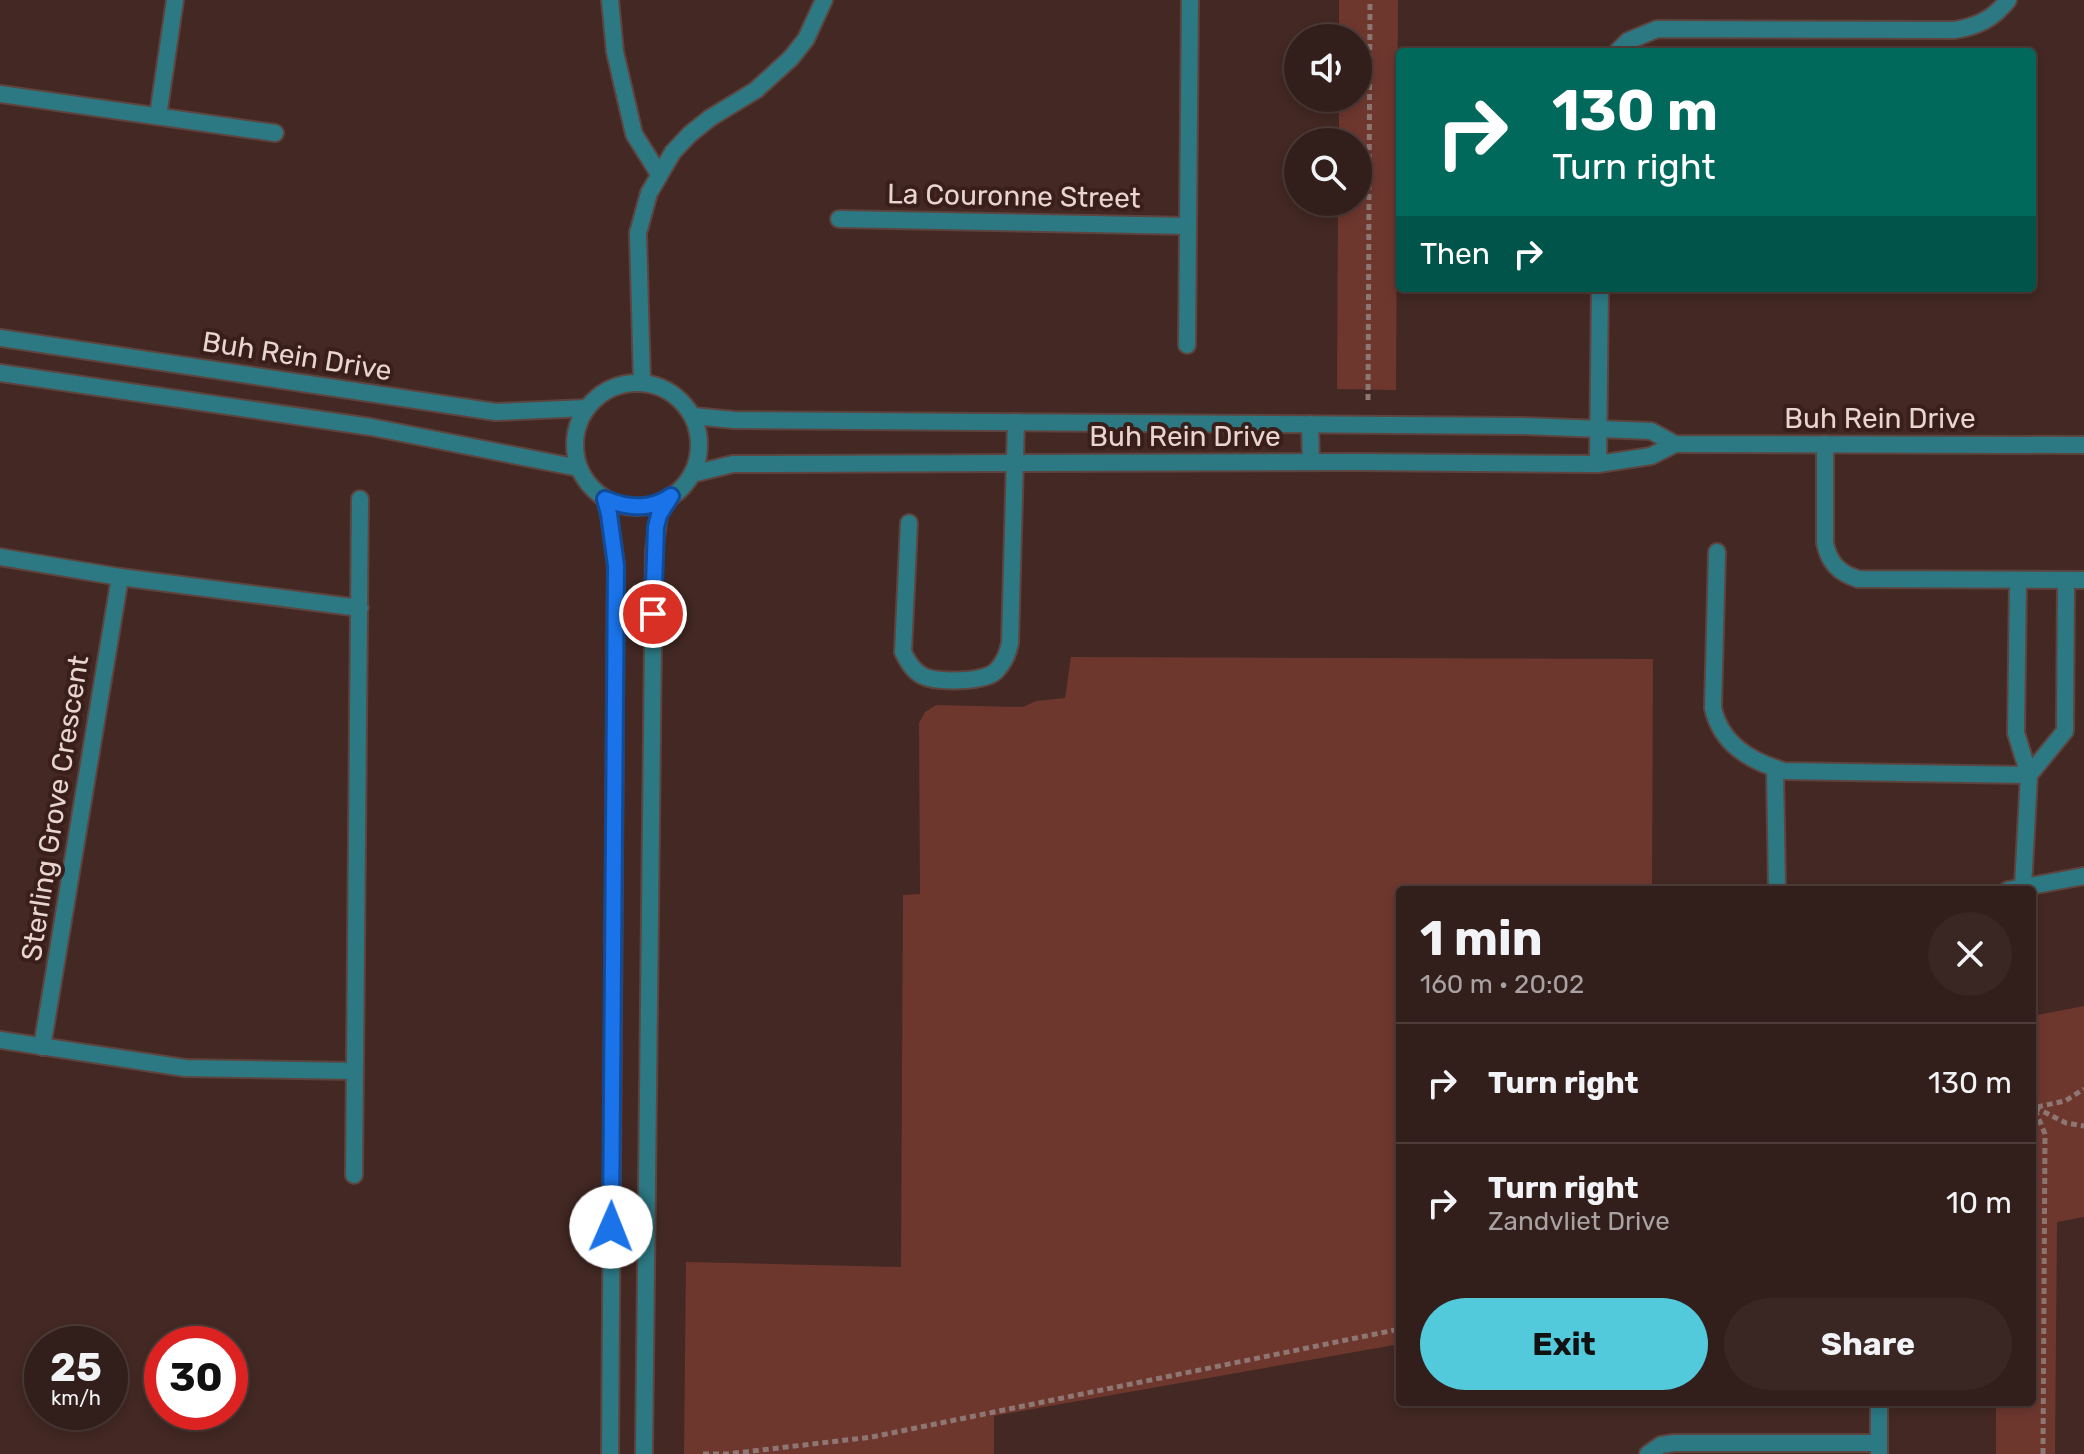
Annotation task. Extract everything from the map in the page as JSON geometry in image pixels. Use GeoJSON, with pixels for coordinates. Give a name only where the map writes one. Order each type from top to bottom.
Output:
{"type":"FeatureCollection","features":[{"type":"Feature","properties":{"kind":"street"},"geometry":{"type":"LineString","coordinates":[[158,116],[175,0]]}},
{"type":"Feature","properties":{"kind":"street"},"geometry":{"type":"LineString","coordinates":[[610,0],[615,52],[634,134],[659,174]]}},
{"type":"Feature","properties":{"kind":"street"},"geometry":{"type":"LineString","coordinates":[[642,382],[638,233],[645,203],[673,152],[690,134],[756,90],[791,58],[806,39],[824,0]]}},
{"type":"Feature","properties":{"kind":"street"},"geometry":{"type":"LineString","coordinates":[[1187,345],[1190,0]]}},
{"type":"Feature","properties":{"kind":"street"},"geometry":{"type":"LineString","coordinates":[[1621,48],[1628,41],[1657,29],[1955,30],[1983,23],[2008,0]]}},
{"type":"Feature","properties":{"kind":"street"},"geometry":{"type":"LineString","coordinates":[[0,94],[275,133]]}},
{"type":"Feature","properties":{"kind":"street","name":"La Couronne Street"},"geometry":{"type":"LineString","coordinates":[[839,219],[1188,226]]}},
{"type":"Feature","properties":{"kind":"street"},"geometry":{"type":"LineString","coordinates":[[1598,464],[1600,292]]}},
{"type":"Feature","properties":{"kind":"street","name":"Buh Rein Drive"},"geometry":{"type":"LineString","coordinates":[[0,338],[496,412],[587,408]]}},
{"type":"Feature","properties":{"kind":"street","name":"Buh Rein Drive"},"geometry":{"type":"LineString","coordinates":[[0,373],[371,427],[579,468]]}},
{"type":"Feature","properties":{"kind":"street"},"geometry":{"type":"LineString","coordinates":[[642,382],[662,387],[680,398],[693,416],[699,435],[699,455],[692,474],[680,490],[663,502],[644,507],[623,506],[605,499],[589,486],[579,468],[574,448],[577,427],[587,408],[602,393],[621,384],[642,382]]}},
{"type":"Feature","properties":{"kind":"street","name":"Buh Rein Drive"},"geometry":{"type":"LineString","coordinates":[[693,416],[734,420],[1599,429],[1651,431],[1675,444]]}},
{"type":"Feature","properties":{"kind":"street"},"geometry":{"type":"LineString","coordinates":[[909,523],[903,652],[908,664],[924,677],[932,679],[982,679],[995,674],[1010,643],[1016,422]]}},
{"type":"Feature","properties":{"kind":"street"},"geometry":{"type":"LineString","coordinates":[[1310,424],[1311,462]]}},
{"type":"Feature","properties":{"kind":"street","name":"Buh Rein Drive"},"geometry":{"type":"LineString","coordinates":[[692,474],[733,464],[1598,464],[1651,456],[1675,444],[2084,445]]}},
{"type":"Feature","properties":{"kind":"street"},"geometry":{"type":"LineString","coordinates":[[1825,444],[1825,543],[1834,566],[1845,575],[1858,579],[2084,580]]}},
{"type":"Feature","properties":{"kind":"street"},"geometry":{"type":"LineString","coordinates":[[644,1454],[654,551],[659,515],[671,496]]}},
{"type":"Feature","properties":{"kind":"street"},"geometry":{"type":"LineString","coordinates":[[354,1175],[360,499]]}},
{"type":"Feature","properties":{"kind":"street"},"geometry":{"type":"LineString","coordinates":[[605,499],[616,566],[610,1454]]}},
{"type":"Feature","properties":{"kind":"street"},"geometry":{"type":"LineString","coordinates":[[1717,552],[1713,708],[1717,723],[1731,744],[1751,758],[1784,771],[2029,775]]}},
{"type":"Feature","properties":{"kind":"street"},"geometry":{"type":"LineString","coordinates":[[0,557],[120,577],[360,608]]}},
{"type":"Feature","properties":{"kind":"street","name":"Sterling Grove Crescent"},"geometry":{"type":"LineString","coordinates":[[42,1047],[120,577]]}},
{"type":"Feature","properties":{"kind":"street"},"geometry":{"type":"LineString","coordinates":[[2016,886],[2029,775],[2016,733],[2018,580]]}},
{"type":"Feature","properties":{"kind":"street"},"geometry":{"type":"LineString","coordinates":[[2029,775],[2065,731],[2066,580]]}},
{"type":"Feature","properties":{"kind":"street"},"geometry":{"type":"LineString","coordinates":[[1775,768],[1777,886]]}},
{"type":"Feature","properties":{"kind":"street"},"geometry":{"type":"LineString","coordinates":[[2027,886],[2084,876]]}},
{"type":"Feature","properties":{"kind":"street"},"geometry":{"type":"LineString","coordinates":[[0,1040],[185,1068],[354,1071]]}},
{"type":"Feature","properties":{"kind":"street"},"geometry":{"type":"LineString","coordinates":[[1648,1454],[1661,1445],[1674,1443],[1879,1448],[1879,1406]]}},
{"type":"Feature","properties":{"kind":"path"},"geometry":{"type":"LineString","coordinates":[[1368,425],[1370,0]]}},
{"type":"Feature","properties":{"kind":"path"},"geometry":{"type":"LineString","coordinates":[[2036,1107],[2065,1101],[2084,1089]]}},
{"type":"Feature","properties":{"kind":"path"},"geometry":{"type":"LineString","coordinates":[[2036,1109],[2066,1123],[2084,1126]]}},
{"type":"Feature","properties":{"kind":"path"},"geometry":{"type":"LineString","coordinates":[[2036,1114],[2045,1134],[2043,1454]]}},
{"type":"Feature","properties":{"kind":"path"},"geometry":{"type":"LineString","coordinates":[[703,1454],[727,1454],[872,1437],[1396,1330]]}},
{"type":"Feature","properties":{"kind":"shaded area"},"geometry":{"type":"Polygon","coordinates":[[[1339,0],[1398,0],[1396,390],[1337,389],[1338,216],[1372,216],[1372,128],[1339,128],[1339,112],[1372,112],[1372,24],[1339,24],[1339,0]]]}},
{"type":"Feature","properties":{"kind":"shaded area"},"geometry":{"type":"Polygon","coordinates":[[[1071,657],[1653,659],[1652,886],[1396,886],[1396,1345],[994,1416],[994,1454],[684,1454],[686,1262],[901,1267],[903,895],[920,894],[919,723],[925,712],[936,705],[1023,707],[1036,701],[1065,698],[1071,657]]]}},
{"type":"Feature","properties":{"kind":"shaded area"},"geometry":{"type":"Polygon","coordinates":[[[2084,1006],[2084,1217],[2057,1222],[2055,1454],[1996,1454],[1996,1406],[2036,1406],[2036,1015],[2084,1006]]]}},
{"type":"Feature","properties":{"kind":"route"},"geometry":{"type":"LineString","coordinates":[[611,1227],[616,566],[605,499],[623,506],[644,507],[663,502],[671,496],[659,515],[656,527],[653,614]]}}]}
